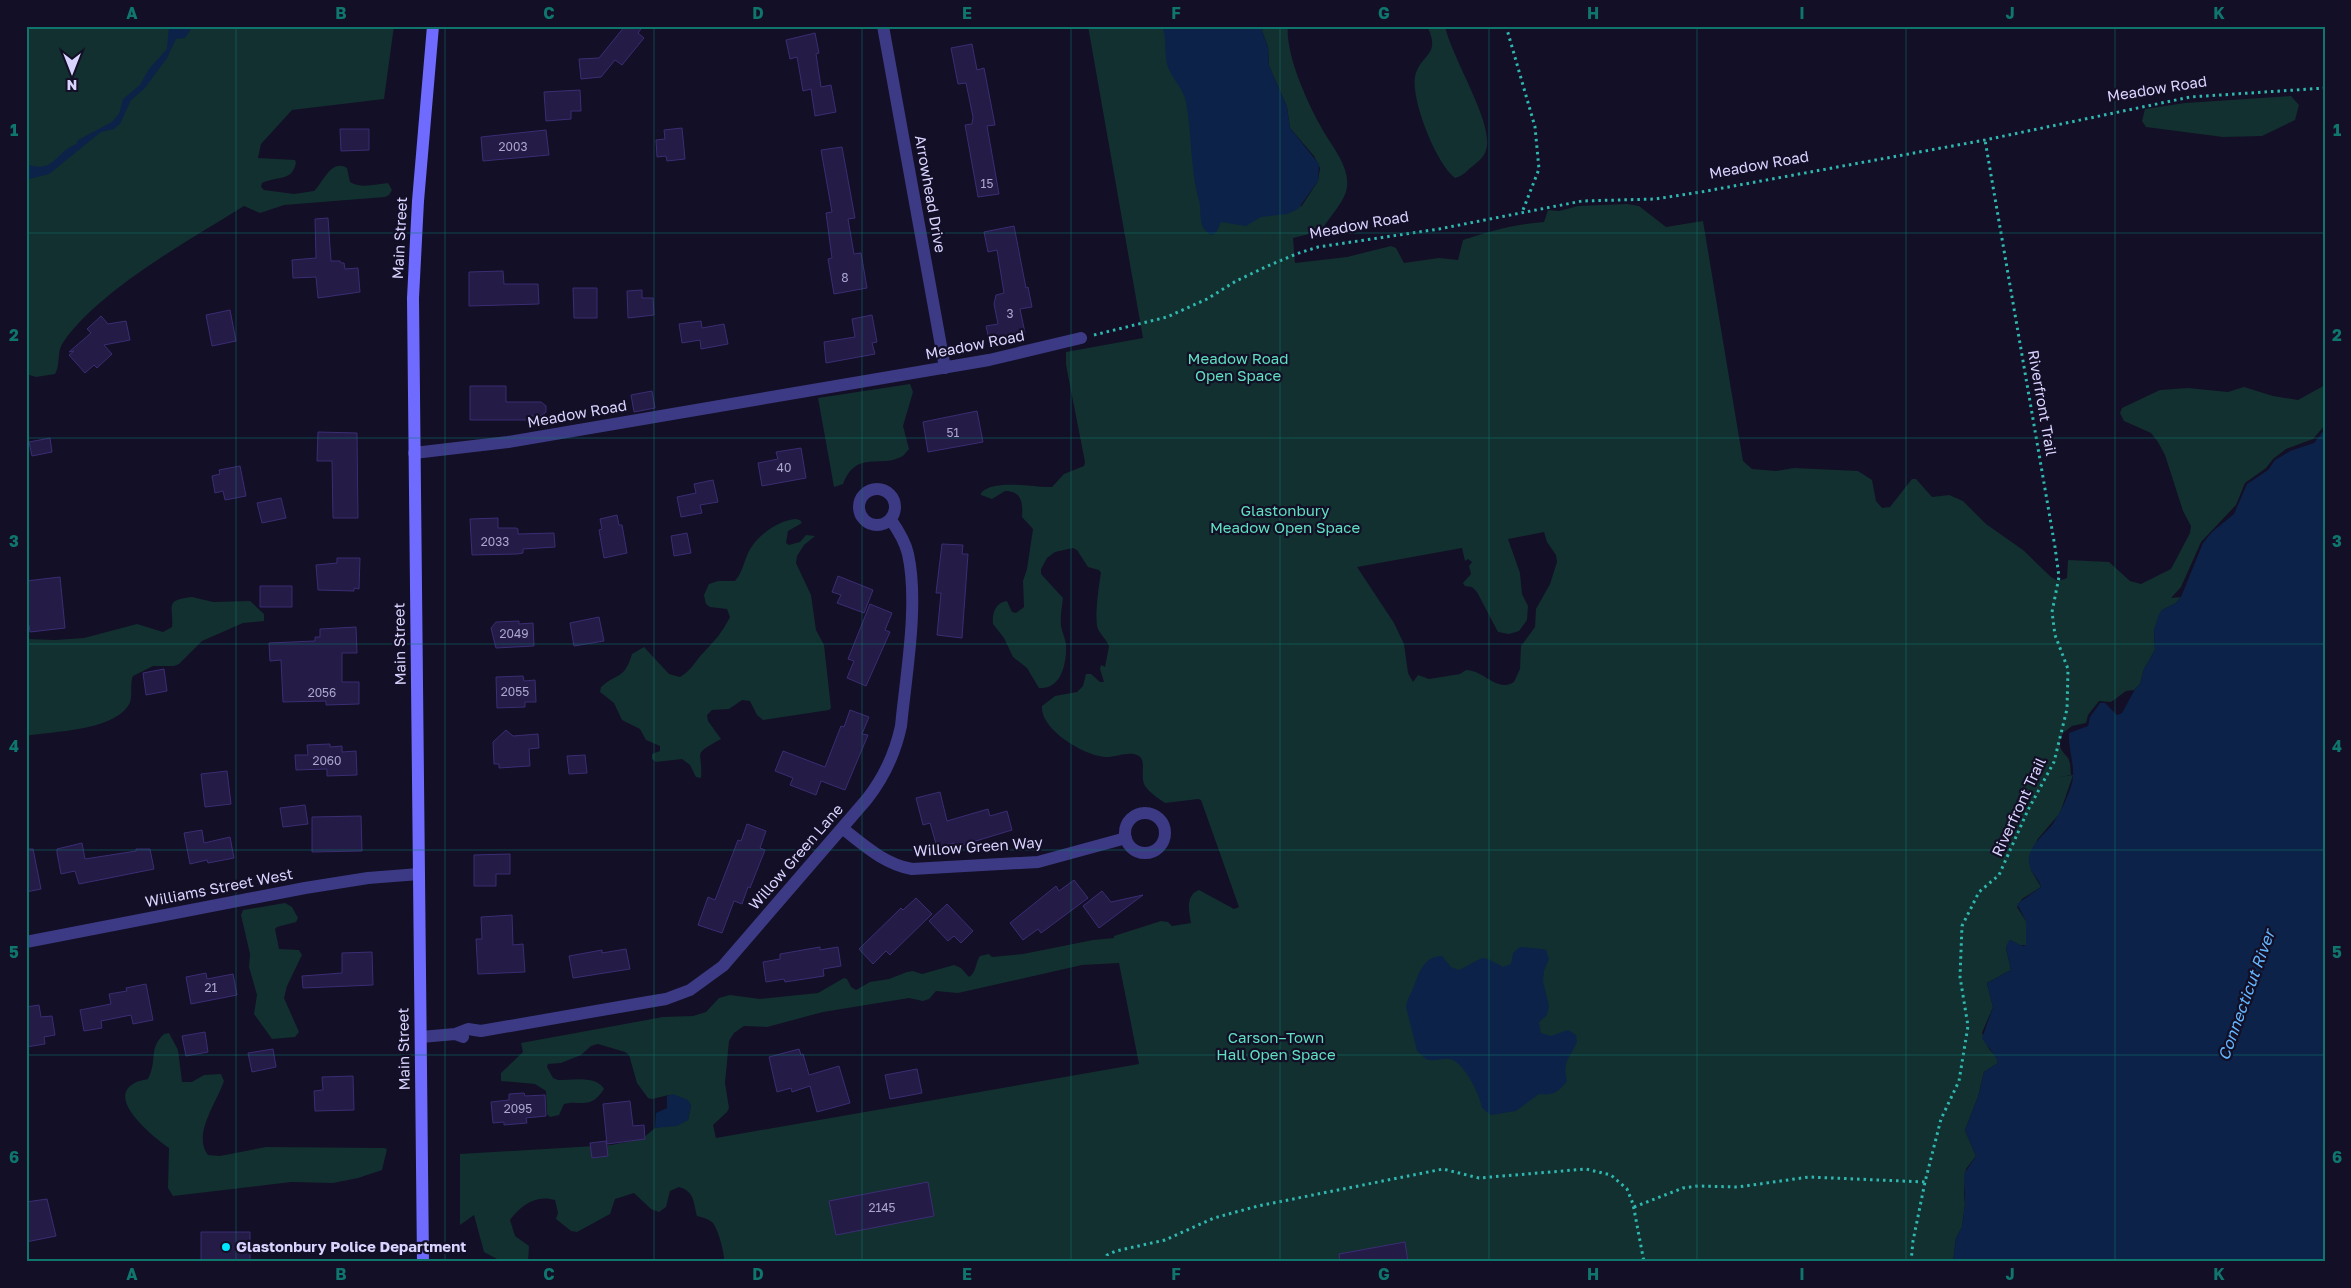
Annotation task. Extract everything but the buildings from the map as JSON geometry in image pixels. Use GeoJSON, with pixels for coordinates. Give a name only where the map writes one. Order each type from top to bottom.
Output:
{"type":"FeatureCollection","features":[{"type":"Feature","properties":{"kind":"main road","name":"Main Street"},"geometry":{"type":"LineString","coordinates":[[423,1262],[414,452],[415,258],[433,26]]}},
{"type":"Feature","properties":{"kind":"street","name":"Arrowhead Drive"},"geometry":{"type":"LineString","coordinates":[[883,26],[945,368]]}},
{"type":"Feature","properties":{"kind":"street","name":"Meadow Road"},"geometry":{"type":"LineString","coordinates":[[414,452],[450,450],[508,442],[945,368],[1020,354],[1082,338]]}},
{"type":"Feature","properties":{"kind":"street","name":"Willow Green Lane"},"geometry":{"type":"LineString","coordinates":[[420,1037],[455,1034],[468,1029],[481,1031],[666,999],[690,990],[723,966],[842,828],[886,772],[898,744],[912,591],[908,553],[903,540],[891,520]]}},
{"type":"Feature","properties":{"kind":"street","name":"Willow Green Way"},"geometry":{"type":"LineString","coordinates":[[842,828],[890,863],[917,869],[1038,862],[1126,838]]}},
{"type":"Feature","properties":{"kind":"street","name":"Williams Street West"},"geometry":{"type":"LineString","coordinates":[[26,942],[305,888],[368,878],[419,874]]}},
{"type":"Feature","properties":{"kind":"path"},"geometry":{"type":"LineString","coordinates":[[1506,26],[1536,127],[1539,169],[1523,211]]}},
{"type":"Feature","properties":{"kind":"path","name":"Meadow Road"},"geometry":{"type":"LineString","coordinates":[[1082,338],[1167,317],[1207,299],[1236,281],[1296,254],[1318,247],[1439,229],[1523,211],[1582,201],[1656,199],[1985,140],[2190,97],[2325,88]]}},
{"type":"Feature","properties":{"kind":"path","name":"Riverfront Trail"},"geometry":{"type":"LineString","coordinates":[[1911,1262],[1912,1241],[1925,1182],[1941,1119],[1959,1081],[1968,1026],[1960,977],[1962,926],[1978,892],[1999,874],[2028,810],[2054,762],[2067,709],[2068,669],[2055,635],[2052,612],[2059,577],[2056,554],[1985,140]]}},
{"type":"Feature","properties":{"kind":"path"},"geometry":{"type":"LineString","coordinates":[[1105,1262],[1107,1256],[1116,1251],[1165,1240],[1214,1218],[1258,1206],[1443,1169],[1480,1178],[1578,1169],[1598,1170],[1611,1175],[1622,1183],[1630,1195],[1644,1262]]}},
{"type":"Feature","properties":{"kind":"path"},"geometry":{"type":"LineString","coordinates":[[1634,1207],[1683,1188],[1698,1186],[1738,1186],[1809,1177],[1925,1182]]}},
{"type":"Feature","properties":{"kind":"green space"},"geometry":{"type":"Polygon","coordinates":[[[26,26],[394,26],[384,99],[292,110],[261,144],[258,158],[295,160],[296,163],[294,169],[287,176],[262,183],[261,187],[264,190],[294,194],[314,191],[332,169],[336,166],[341,166],[347,168],[350,182],[354,184],[369,186],[388,183],[392,190],[385,197],[284,205],[260,213],[244,206],[172,250],[100,302],[80,321],[64,341],[60,349],[55,374],[36,377],[26,374],[26,26]]]}},
{"type":"Feature","properties":{"kind":"green space"},"geometry":{"type":"Polygon","coordinates":[[[1088,26],[1259,26],[1301,207],[1318,181],[1320,168],[1314,156],[1290,128],[1287,107],[1269,66],[1268,47],[1262,31],[1263,26],[1288,26],[1293,63],[1303,91],[1324,133],[1339,157],[1346,174],[1347,183],[1344,197],[1321,231],[1293,238],[1295,263],[1347,257],[1391,246],[1396,248],[1404,263],[1439,258],[1458,260],[1463,240],[1503,228],[1544,222],[1548,210],[1559,211],[1578,206],[1627,204],[1639,206],[1666,227],[1703,221],[1743,461],[1752,469],[1776,471],[1794,468],[1858,471],[1872,480],[1876,501],[1882,508],[1890,507],[1912,479],[1916,479],[1932,497],[1949,495],[1963,501],[1986,524],[2023,550],[2051,577],[2058,581],[2067,578],[2068,560],[2109,562],[2130,581],[2141,584],[2171,569],[2190,533],[2191,526],[2183,511],[2165,455],[2158,442],[2151,433],[2124,421],[2120,413],[2122,408],[2160,390],[2188,388],[2228,392],[2244,387],[2273,396],[2298,400],[2325,385],[2325,425],[2313,439],[2286,449],[2273,459],[2266,468],[2245,483],[2236,505],[2201,542],[2181,587],[2171,598],[2181,597],[2176,603],[2162,610],[2154,630],[2155,650],[2144,669],[2140,684],[2134,690],[2126,691],[2111,702],[2099,701],[2088,715],[2086,723],[2072,726],[2063,733],[2060,747],[2069,760],[2071,775],[2055,778],[2073,775],[2060,813],[2037,840],[2031,870],[2041,887],[2022,899],[2017,907],[2026,921],[2026,945],[2019,945],[2010,940],[2006,948],[2011,970],[1987,983],[1993,1007],[1982,1033],[1989,1049],[1996,1056],[1998,1063],[1984,1072],[1978,1097],[1965,1130],[1976,1156],[1966,1169],[1962,1227],[1956,1238],[1953,1262],[750,1262],[749,1260],[748,1262],[724,1262],[721,1241],[714,1225],[709,1220],[697,1216],[691,1195],[679,1187],[670,1191],[666,1207],[659,1212],[651,1209],[634,1193],[615,1199],[610,1214],[577,1232],[571,1231],[556,1219],[558,1213],[555,1200],[541,1199],[529,1202],[510,1220],[515,1236],[529,1246],[528,1262],[498,1262],[497,1259],[484,1252],[474,1215],[460,1225],[460,1154],[611,1145],[642,1139],[655,1128],[688,1120],[691,1105],[669,1095],[652,1099],[648,1098],[637,1083],[629,1055],[598,1044],[591,1046],[581,1055],[561,1063],[548,1064],[547,1067],[553,1078],[558,1080],[590,1080],[601,1085],[604,1089],[594,1100],[585,1103],[564,1104],[559,1115],[550,1117],[547,1114],[546,1091],[535,1084],[501,1081],[501,1073],[523,1052],[521,1043],[663,1017],[693,1016],[706,1012],[719,998],[730,995],[760,999],[818,993],[844,978],[856,990],[870,982],[889,979],[907,972],[913,971],[922,974],[954,965],[961,968],[969,977],[973,973],[980,956],[989,954],[992,957],[1023,954],[1093,940],[1114,938],[1114,936],[1161,921],[1168,922],[1172,926],[1191,923],[1189,904],[1192,896],[1199,890],[1234,909],[1239,907],[1201,800],[1165,803],[1145,786],[1143,782],[1143,764],[1140,757],[1130,754],[1107,757],[1088,752],[1056,733],[1043,715],[1042,706],[1055,696],[1077,692],[1083,686],[1086,674],[1091,674],[1100,682],[1104,682],[1100,669],[1101,665],[1105,667],[1109,646],[1098,629],[1096,618],[1101,573],[1099,570],[1088,567],[1077,550],[1073,548],[1055,552],[1047,558],[1041,569],[1041,574],[1063,598],[1061,628],[1066,644],[1065,659],[1062,674],[1053,684],[1039,688],[1027,668],[1013,657],[1004,638],[993,624],[993,616],[997,606],[1003,602],[1007,601],[1012,612],[1016,613],[1024,607],[1023,581],[1027,569],[1033,529],[1022,517],[1022,503],[1015,493],[1005,491],[992,499],[981,495],[981,493],[987,488],[1004,485],[1052,487],[1064,474],[1084,466],[1085,462],[1066,365],[1066,352],[1143,338],[1088,26]],[[1544,532],[1508,539],[1520,573],[1522,594],[1528,606],[1527,620],[1519,631],[1509,634],[1498,632],[1477,592],[1472,587],[1465,586],[1463,583],[1471,574],[1469,566],[1472,562],[1468,559],[1465,561],[1462,548],[1357,567],[1394,623],[1404,644],[1408,673],[1413,682],[1418,675],[1429,679],[1460,674],[1466,670],[1479,673],[1502,685],[1514,682],[1520,669],[1521,646],[1535,627],[1536,609],[1550,584],[1557,562],[1556,555],[1547,542],[1544,532]],[[1119,963],[1082,965],[958,993],[936,991],[929,999],[923,1001],[909,998],[823,1012],[767,1027],[744,1026],[734,1033],[729,1041],[725,1083],[729,1108],[713,1125],[716,1138],[1139,1064],[1119,963]]]}},
{"type":"Feature","properties":{"kind":"green space"},"geometry":{"type":"Polygon","coordinates":[[[1427,26],[1445,26],[1455,55],[1479,108],[1487,138],[1483,157],[1463,174],[1455,178],[1440,160],[1433,146],[1426,131],[1417,101],[1415,77],[1432,44],[1427,26]]]}},
{"type":"Feature","properties":{"kind":"green space"},"geometry":{"type":"Polygon","coordinates":[[[2291,96],[2299,105],[2295,120],[2262,136],[2223,137],[2146,127],[2142,121],[2145,109],[2185,103],[2291,96]]]}},
{"type":"Feature","properties":{"kind":"green space"},"geometry":{"type":"Polygon","coordinates":[[[910,384],[913,392],[903,426],[909,449],[903,456],[894,460],[862,463],[849,473],[843,484],[834,487],[818,398],[910,384]]]}},
{"type":"Feature","properties":{"kind":"green space"},"geometry":{"type":"Polygon","coordinates":[[[795,519],[800,520],[802,523],[788,531],[786,543],[789,545],[800,542],[806,535],[815,536],[804,545],[797,556],[796,563],[811,595],[816,630],[824,645],[831,708],[829,710],[763,720],[757,715],[750,701],[742,700],[729,709],[712,710],[707,715],[708,721],[721,739],[700,754],[701,778],[696,777],[690,765],[682,759],[656,762],[652,759],[652,754],[660,751],[660,746],[646,740],[640,729],[622,720],[614,703],[600,692],[601,687],[620,675],[626,668],[632,654],[644,647],[669,674],[680,677],[688,671],[718,636],[730,617],[727,609],[710,607],[706,604],[704,595],[709,584],[718,581],[735,581],[748,553],[756,541],[774,526],[795,519]]]}},
{"type":"Feature","properties":{"kind":"green space"},"geometry":{"type":"Polygon","coordinates":[[[192,597],[213,602],[250,601],[264,614],[264,621],[243,623],[202,641],[179,664],[174,666],[153,666],[133,676],[130,703],[120,714],[109,721],[81,728],[26,736],[26,639],[84,638],[137,624],[163,632],[172,627],[173,603],[183,598],[192,597]]]}},
{"type":"Feature","properties":{"kind":"green space"},"geometry":{"type":"Polygon","coordinates":[[[285,903],[292,907],[298,918],[296,922],[275,929],[279,949],[299,950],[302,955],[287,986],[284,998],[299,1032],[295,1037],[272,1039],[254,1014],[257,995],[249,967],[250,954],[241,915],[243,910],[285,903]]]}},
{"type":"Feature","properties":{"kind":"green space"},"geometry":{"type":"Polygon","coordinates":[[[169,1033],[178,1050],[182,1082],[192,1082],[204,1075],[221,1074],[224,1081],[204,1128],[204,1147],[208,1155],[220,1156],[266,1147],[384,1148],[387,1149],[382,1170],[358,1178],[333,1183],[291,1182],[173,1196],[168,1188],[169,1148],[136,1119],[125,1099],[126,1091],[133,1084],[148,1079],[156,1045],[164,1034],[169,1033]]]}},
{"type":"Feature","properties":{"kind":"water"},"geometry":{"type":"Polygon","coordinates":[[[169,26],[193,26],[185,38],[176,39],[167,58],[145,88],[131,100],[120,124],[114,129],[101,132],[49,174],[26,180],[26,164],[43,166],[49,164],[76,144],[78,140],[112,122],[119,114],[123,99],[140,85],[149,69],[167,49],[169,26]]]}},
{"type":"Feature","properties":{"kind":"water"},"geometry":{"type":"Polygon","coordinates":[[[1162,26],[1263,26],[1262,31],[1268,47],[1269,66],[1287,107],[1290,128],[1319,164],[1318,181],[1298,209],[1287,214],[1261,217],[1246,226],[1221,222],[1216,233],[1211,235],[1203,228],[1194,176],[1186,102],[1167,64],[1162,26]]]}},
{"type":"Feature","properties":{"kind":"water","name":"Connecticut River"},"geometry":{"type":"Polygon","coordinates":[[[2325,429],[2325,1262],[1953,1262],[1956,1238],[1962,1227],[1965,1204],[1964,1174],[1976,1156],[1965,1130],[1978,1097],[1984,1072],[1998,1063],[1982,1038],[1993,1007],[1987,983],[2011,970],[2006,948],[2010,940],[2023,946],[2026,945],[2026,921],[2017,904],[2041,887],[2030,867],[2029,857],[2033,847],[2052,825],[2064,805],[2072,783],[2073,771],[2069,733],[2088,726],[2090,717],[2100,703],[2105,703],[2117,715],[2122,713],[2135,689],[2140,684],[2144,669],[2155,650],[2154,630],[2159,614],[2162,610],[2176,603],[2181,597],[2203,543],[2212,532],[2234,514],[2247,484],[2268,470],[2275,460],[2290,451],[2314,443],[2325,429]]]}},
{"type":"Feature","properties":{"kind":"water"},"geometry":{"type":"Polygon","coordinates":[[[1520,947],[1546,950],[1549,959],[1544,971],[1543,981],[1549,1006],[1547,1015],[1539,1022],[1541,1033],[1551,1036],[1568,1030],[1576,1035],[1577,1042],[1566,1064],[1567,1081],[1561,1088],[1551,1094],[1539,1094],[1516,1111],[1491,1115],[1482,1108],[1478,1095],[1461,1066],[1450,1059],[1426,1059],[1417,1051],[1406,1005],[1422,968],[1430,959],[1442,956],[1451,967],[1459,970],[1482,958],[1503,967],[1511,964],[1513,953],[1520,947]]]}},
{"type":"Feature","properties":{"kind":"water"},"geometry":{"type":"Polygon","coordinates":[[[673,1094],[688,1100],[691,1105],[688,1120],[677,1126],[655,1128],[656,1113],[667,1108],[667,1096],[673,1094]]]}},
{"type":"Feature","properties":{"kind":"place","name":"Glastonbury Police Department"},"geometry":{"type":"Point","coordinates":[226,1247]}},
{"type":"Feature","properties":{"kind":"park label","name":"Meadow Road Open Space"},"geometry":{"type":"Point","coordinates":[1238,368]}},
{"type":"Feature","properties":{"kind":"park label","name":"Glastonbury Meadow Open Space"},"geometry":{"type":"Point","coordinates":[1285,520]}},
{"type":"Feature","properties":{"kind":"park label","name":"Carson–Town Hall Open Space"},"geometry":{"type":"Point","coordinates":[1276,1046]}}]}
